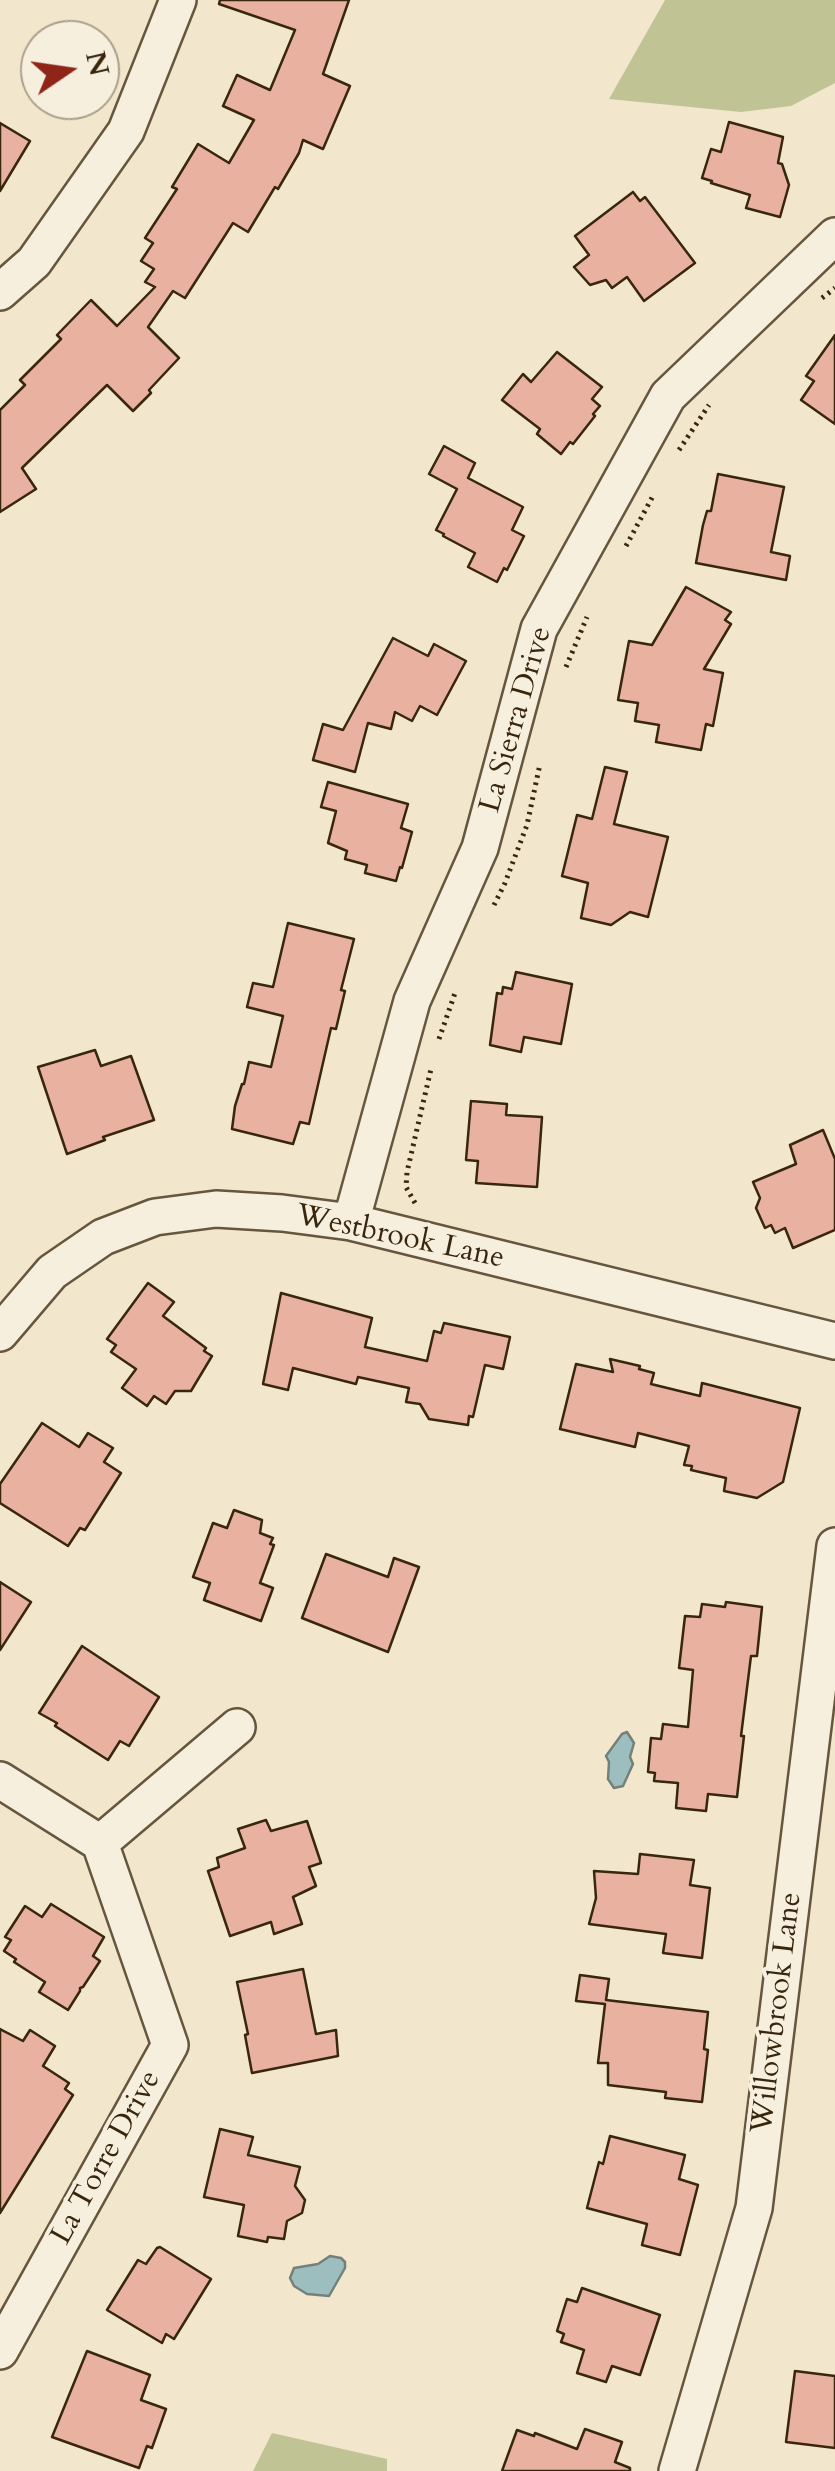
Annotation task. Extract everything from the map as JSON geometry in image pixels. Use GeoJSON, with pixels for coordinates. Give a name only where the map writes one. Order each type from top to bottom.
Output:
{"type":"FeatureCollection","features":[{"type":"Feature","properties":{"kind":"street"},"geometry":{"type":"LineString","coordinates":[[0,292],[34,262],[126,131],[178,0]]}},
{"type":"Feature","properties":{"kind":"street","name":"La Sierra Drive"},"geometry":{"type":"LineString","coordinates":[[351,1222],[412,1001],[480,848],[539,629],[668,396],[835,236]]}},
{"type":"Feature","properties":{"kind":"street","name":"Westbrook Lane"},"geometry":{"type":"LineString","coordinates":[[0,1334],[52,1272],[103,1237],[155,1217],[216,1209],[351,1222],[835,1341]]}},
{"type":"Feature","properties":{"kind":"street","name":"Willowbrook Lane"},"geometry":{"type":"LineString","coordinates":[[677,2471],[754,2208],[835,1546]]}},
{"type":"Feature","properties":{"kind":"street"},"geometry":{"type":"LineString","coordinates":[[0,1780],[100,1843],[238,1726]]}},
{"type":"Feature","properties":{"kind":"street","name":"La Torre Drive"},"geometry":{"type":"LineString","coordinates":[[0,2351],[170,2044],[100,1843]]}},
{"type":"Feature","properties":{"kind":"path"},"geometry":{"type":"LineString","coordinates":[[675,456],[715,398]]}},
{"type":"Feature","properties":{"kind":"path"},"geometry":{"type":"LineString","coordinates":[[622,552],[656,491]]}},
{"type":"Feature","properties":{"kind":"path"},"geometry":{"type":"LineString","coordinates":[[563,675],[588,613]]}},
{"type":"Feature","properties":{"kind":"path"},"geometry":{"type":"LineString","coordinates":[[488,916],[506,883],[527,825],[542,754]]}},
{"type":"Feature","properties":{"kind":"path"},"geometry":{"type":"LineString","coordinates":[[438,1043],[456,989]]}},
{"type":"Feature","properties":{"kind":"path"},"geometry":{"type":"LineString","coordinates":[[406,1187],[434,1056]]}},
{"type":"Feature","properties":{"kind":"green space"},"geometry":{"type":"Polygon","coordinates":[[[665,0],[835,0],[835,83],[791,106],[741,112],[609,99],[665,0]]]}},
{"type":"Feature","properties":{"kind":"green space"},"geometry":{"type":"Polygon","coordinates":[[[272,2433],[387,2459],[387,2471],[253,2471],[272,2433]]]}},
{"type":"Feature","properties":{"kind":"water"},"geometry":{"type":"Polygon","coordinates":[[[627,1732],[634,1743],[630,1757],[633,1764],[623,1786],[614,1788],[608,1779],[606,1756],[627,1732]]]}},
{"type":"Feature","properties":{"kind":"water"},"geometry":{"type":"Polygon","coordinates":[[[330,2256],[341,2258],[345,2268],[329,2296],[307,2294],[294,2286],[290,2278],[294,2268],[318,2264],[330,2256]]]}},
{"type":"Feature","properties":{"kind":"building"},"geometry":{"type":"Polygon","coordinates":[[[220,0],[349,0],[323,74],[350,86],[323,149],[303,140],[278,189],[275,187],[248,232],[233,223],[185,298],[173,291],[148,327],[179,358],[149,390],[151,393],[133,411],[107,385],[22,468],[36,489],[0,512],[0,410],[25,385],[20,380],[61,339],[57,335],[91,300],[117,326],[155,287],[145,282],[154,269],[141,261],[153,243],[145,238],[177,189],[172,187],[198,144],[229,163],[254,120],[223,106],[237,75],[270,90],[295,30],[219,4],[220,0]]]}},
{"type":"Feature","properties":{"kind":"building"},"geometry":{"type":"Polygon","coordinates":[[[729,122],[783,137],[778,163],[782,164],[789,185],[780,217],[746,208],[750,195],[702,178],[711,149],[721,152],[729,122]]]}},
{"type":"Feature","properties":{"kind":"building"},"geometry":{"type":"Polygon","coordinates":[[[0,123],[30,141],[0,191],[0,123]]]}},
{"type":"Feature","properties":{"kind":"building"},"geometry":{"type":"Polygon","coordinates":[[[633,192],[640,201],[645,197],[695,263],[644,301],[627,277],[612,288],[606,280],[590,285],[574,267],[589,255],[575,236],[633,192]]]}},
{"type":"Feature","properties":{"kind":"building"},"geometry":{"type":"Polygon","coordinates":[[[835,335],[835,424],[801,400],[814,381],[806,376],[835,335]]]}},
{"type":"Feature","properties":{"kind":"building"},"geometry":{"type":"Polygon","coordinates":[[[557,352],[602,387],[592,399],[600,406],[595,416],[561,454],[537,434],[540,429],[502,400],[523,374],[531,382],[557,352]]]}},
{"type":"Feature","properties":{"kind":"building"},"geometry":{"type":"Polygon","coordinates":[[[444,446],[475,463],[468,478],[523,507],[512,530],[524,536],[497,582],[468,567],[475,553],[436,530],[457,489],[429,474],[444,446]]]}},
{"type":"Feature","properties":{"kind":"building"},"geometry":{"type":"Polygon","coordinates":[[[718,474],[784,487],[771,552],[790,556],[786,580],[696,563],[718,474]]]}},
{"type":"Feature","properties":{"kind":"building"},"geometry":{"type":"Polygon","coordinates":[[[686,587],[731,612],[725,620],[731,624],[704,669],[723,673],[713,726],[706,724],[701,750],[656,742],[659,725],[635,721],[638,703],[618,700],[629,641],[652,645],[686,587]]]}},
{"type":"Feature","properties":{"kind":"building"},"geometry":{"type":"Polygon","coordinates":[[[393,638],[428,656],[434,644],[466,661],[437,715],[420,706],[412,721],[395,712],[391,729],[368,723],[355,772],[313,760],[323,724],[343,730],[393,638]]]}},
{"type":"Feature","properties":{"kind":"building"},"geometry":{"type":"Polygon","coordinates":[[[605,767],[627,772],[614,824],[668,837],[648,917],[630,912],[611,925],[581,918],[588,883],[562,876],[577,815],[592,819],[605,767]]]}},
{"type":"Feature","properties":{"kind":"building"},"geometry":{"type":"Polygon","coordinates":[[[328,782],[408,804],[401,828],[412,832],[396,881],[365,873],[367,865],[345,859],[347,851],[328,843],[336,811],[321,807],[328,782]]]}},
{"type":"Feature","properties":{"kind":"building"},"geometry":{"type":"Polygon","coordinates":[[[288,923],[354,939],[336,1029],[331,1028],[309,1124],[300,1122],[293,1144],[232,1129],[249,1062],[271,1067],[283,1016],[247,1007],[253,983],[273,987],[288,923]]]}},
{"type":"Feature","properties":{"kind":"building"},"geometry":{"type":"Polygon","coordinates":[[[516,972],[572,984],[561,1044],[524,1037],[521,1052],[490,1045],[497,993],[502,994],[503,987],[512,989],[516,972]]]}},
{"type":"Feature","properties":{"kind":"building"},"geometry":{"type":"Polygon","coordinates":[[[95,1050],[101,1066],[131,1056],[154,1120],[67,1154],[38,1067],[95,1050]]]}},
{"type":"Feature","properties":{"kind":"building"},"geometry":{"type":"Polygon","coordinates":[[[471,1101],[507,1104],[506,1115],[542,1117],[537,1187],[476,1183],[478,1161],[466,1160],[471,1101]]]}},
{"type":"Feature","properties":{"kind":"building"},"geometry":{"type":"Polygon","coordinates":[[[823,1130],[835,1159],[835,1230],[793,1248],[785,1228],[775,1233],[771,1225],[765,1228],[756,1208],[760,1198],[753,1182],[796,1164],[790,1145],[823,1130]]]}},
{"type":"Feature","properties":{"kind":"building"},"geometry":{"type":"Polygon","coordinates":[[[148,1283],[174,1302],[163,1316],[212,1356],[191,1391],[175,1391],[166,1404],[154,1396],[147,1406],[122,1388],[136,1369],[111,1352],[116,1345],[107,1339],[148,1283]]]}},
{"type":"Feature","properties":{"kind":"building"},"geometry":{"type":"Polygon","coordinates":[[[281,1293],[372,1318],[365,1347],[427,1361],[434,1331],[441,1333],[444,1323],[510,1337],[503,1369],[485,1365],[468,1425],[429,1419],[420,1404],[406,1402],[409,1388],[358,1377],[356,1384],[293,1368],[288,1390],[263,1384],[281,1293]]]}},
{"type":"Feature","properties":{"kind":"building"},"geometry":{"type":"Polygon","coordinates":[[[610,1359],[654,1373],[651,1384],[700,1396],[702,1383],[800,1408],[783,1482],[757,1498],[724,1491],[726,1478],[684,1465],[689,1446],[638,1433],[635,1447],[560,1429],[576,1364],[613,1372],[610,1359]]]}},
{"type":"Feature","properties":{"kind":"building"},"geometry":{"type":"Polygon","coordinates":[[[42,1423],[79,1447],[88,1433],[113,1448],[104,1462],[121,1473],[85,1530],[80,1528],[68,1546],[0,1503],[0,1484],[42,1423]]]}},
{"type":"Feature","properties":{"kind":"building"},"geometry":{"type":"Polygon","coordinates":[[[234,1510],[262,1520],[260,1533],[273,1538],[260,1583],[273,1588],[261,1621],[204,1600],[210,1583],[193,1577],[213,1523],[227,1528],[234,1510]]]}},
{"type":"Feature","properties":{"kind":"building"},"geometry":{"type":"Polygon","coordinates":[[[326,1554],[388,1577],[394,1558],[419,1567],[388,1652],[302,1618],[326,1554]]]}},
{"type":"Feature","properties":{"kind":"building"},"geometry":{"type":"Polygon","coordinates":[[[0,1582],[31,1602],[0,1650],[0,1582]]]}},
{"type":"Feature","properties":{"kind":"building"},"geometry":{"type":"Polygon","coordinates":[[[726,1602],[762,1607],[757,1656],[751,1656],[737,1797],[708,1794],[706,1811],[676,1808],[678,1783],[654,1781],[655,1773],[648,1772],[651,1738],[661,1739],[663,1724],[688,1727],[693,1670],[679,1668],[685,1616],[700,1617],[702,1604],[725,1607],[726,1602]]]}},
{"type":"Feature","properties":{"kind":"building"},"geometry":{"type":"Polygon","coordinates":[[[82,1646],[159,1697],[129,1746],[120,1741],[108,1760],[39,1713],[82,1646]]]}},
{"type":"Feature","properties":{"kind":"building"},"geometry":{"type":"Polygon","coordinates":[[[266,1820],[271,1831],[307,1821],[321,1863],[309,1867],[316,1886],[293,1897],[302,1924],[274,1934],[271,1922],[230,1936],[208,1871],[219,1867],[217,1858],[245,1848],[238,1829],[266,1820]]]}},
{"type":"Feature","properties":{"kind":"building"},"geometry":{"type":"Polygon","coordinates":[[[640,1854],[694,1860],[690,1885],[710,1888],[702,1958],[663,1953],[666,1934],[589,1924],[596,1898],[594,1871],[638,1874],[640,1854]]]}},
{"type":"Feature","properties":{"kind":"building"},"geometry":{"type":"Polygon","coordinates":[[[51,1904],[104,1937],[93,1956],[100,1961],[68,2010],[39,1992],[45,1982],[4,1951],[11,1940],[5,1937],[25,1906],[42,1917],[51,1904]]]}},
{"type":"Feature","properties":{"kind":"building"},"geometry":{"type":"Polygon","coordinates":[[[303,1969],[316,2034],[336,2030],[338,2056],[252,2073],[237,1982],[303,1969]]]}},
{"type":"Feature","properties":{"kind":"building"},"geometry":{"type":"Polygon","coordinates":[[[580,1975],[609,1979],[606,2000],[708,2012],[702,2102],[665,2098],[666,2092],[608,2085],[608,2063],[598,2063],[605,2004],[576,2001],[580,1975]]]}},
{"type":"Feature","properties":{"kind":"building"},"geometry":{"type":"Polygon","coordinates":[[[0,2029],[23,2041],[30,2030],[55,2046],[43,2066],[69,2083],[65,2089],[73,2095],[0,2213],[0,2029]]]}},
{"type":"Feature","properties":{"kind":"building"},"geometry":{"type":"Polygon","coordinates":[[[220,2129],[253,2137],[248,2155],[300,2167],[295,2186],[305,2200],[302,2213],[287,2221],[284,2239],[268,2237],[267,2242],[238,2236],[244,2205],[204,2197],[220,2129]]]}},
{"type":"Feature","properties":{"kind":"building"},"geometry":{"type":"Polygon","coordinates":[[[610,2136],[685,2155],[679,2179],[698,2185],[680,2255],[642,2245],[647,2224],[587,2208],[610,2136]]]}},
{"type":"Feature","properties":{"kind":"building"},"geometry":{"type":"Polygon","coordinates":[[[160,2247],[211,2279],[174,2339],[166,2334],[162,2343],[107,2310],[138,2260],[146,2264],[160,2247]]]}},
{"type":"Feature","properties":{"kind":"building"},"geometry":{"type":"Polygon","coordinates":[[[582,2288],[660,2315],[640,2375],[612,2366],[606,2382],[577,2373],[584,2350],[561,2342],[564,2334],[557,2331],[567,2299],[577,2302],[582,2288]]]}},
{"type":"Feature","properties":{"kind":"building"},"geometry":{"type":"Polygon","coordinates":[[[87,2351],[150,2375],[141,2400],[166,2409],[152,2448],[147,2446],[139,2468],[52,2437],[87,2351]]]}},
{"type":"Feature","properties":{"kind":"building"},"geometry":{"type":"Polygon","coordinates":[[[795,2371],[835,2376],[835,2448],[786,2442],[795,2371]]]}},
{"type":"Feature","properties":{"kind":"building"},"geometry":{"type":"Polygon","coordinates":[[[585,2429],[622,2442],[615,2462],[630,2471],[502,2471],[517,2430],[577,2449],[585,2429]]]}}]}
